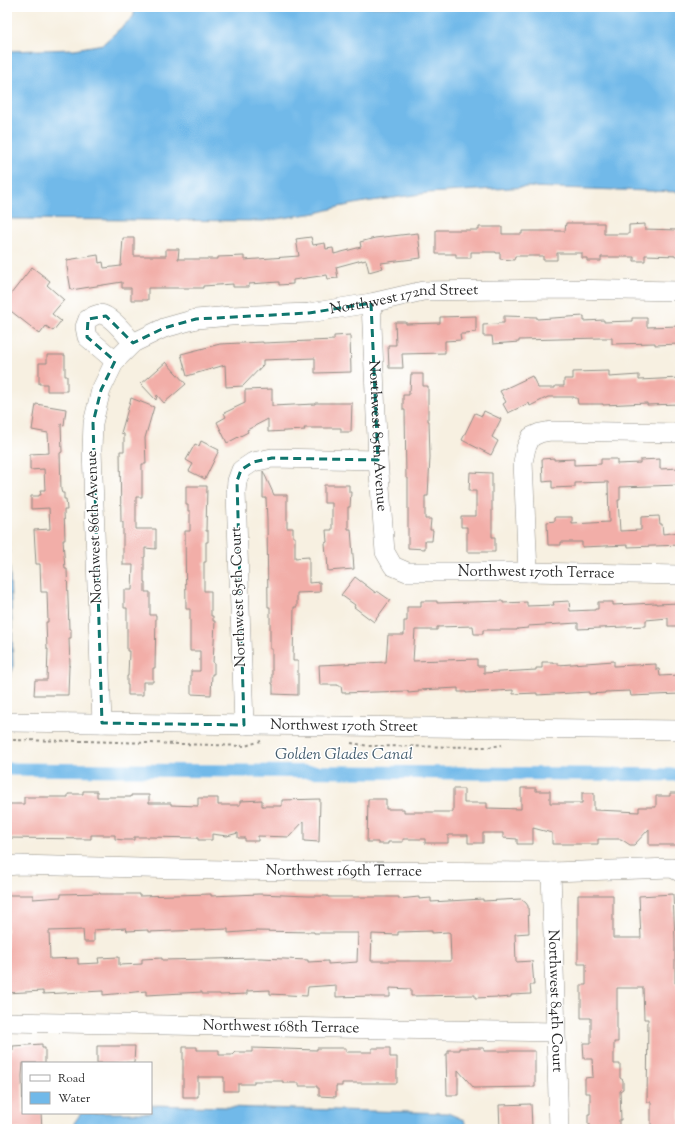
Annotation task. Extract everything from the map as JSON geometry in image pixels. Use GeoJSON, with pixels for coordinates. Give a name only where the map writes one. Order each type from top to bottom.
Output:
{"type":"FeatureCollection","features":[{"type":"Feature","properties":{"kind":"street","name":"Northwest 172nd Street"},"geometry":{"type":"LineString","coordinates":[[133,343],[164,328],[196,319],[309,313],[371,303],[423,291],[562,289],[680,291]]}},
{"type":"Feature","properties":{"kind":"street","name":"Northwest 85th Avenue"},"geometry":{"type":"LineString","coordinates":[[371,303],[384,552],[393,566]]}},
{"type":"Feature","properties":{"kind":"street"},"geometry":{"type":"LineString","coordinates":[[115,361],[88,337],[85,327],[88,319],[100,314],[106,316],[112,320],[133,343]]}},
{"type":"Feature","properties":{"kind":"street","name":"Northwest 86th Avenue"},"geometry":{"type":"LineString","coordinates":[[102,723],[92,450],[93,423],[101,390],[115,361],[133,343]]}},
{"type":"Feature","properties":{"kind":"street"},"geometry":{"type":"LineString","coordinates":[[528,572],[523,462],[526,448],[531,437],[540,433],[551,431],[680,433]]}},
{"type":"Feature","properties":{"kind":"street","name":"Northwest 85th Court"},"geometry":{"type":"LineString","coordinates":[[244,725],[236,492],[237,481],[242,470],[253,462],[272,458],[378,460]]}},
{"type":"Feature","properties":{"kind":"street","name":"Northwest 170th Terrace"},"geometry":{"type":"LineString","coordinates":[[393,566],[406,572],[528,572],[680,575]]}},
{"type":"Feature","properties":{"kind":"street","name":"Northwest 170th Street"},"geometry":{"type":"LineString","coordinates":[[7,722],[680,730]]}},
{"type":"Feature","properties":{"kind":"street","name":"Northwest 169th Terrace"},"geometry":{"type":"LineString","coordinates":[[7,866],[223,870],[551,872],[672,868],[680,872]]}},
{"type":"Feature","properties":{"kind":"street","name":"Northwest 84th Court"},"geometry":{"type":"LineString","coordinates":[[551,872],[559,1129]]}},
{"type":"Feature","properties":{"kind":"street","name":"Northwest 168th Terrace"},"geometry":{"type":"LineString","coordinates":[[7,1022],[555,1032]]}},
{"type":"Feature","properties":{"kind":"path"},"geometry":{"type":"LineString","coordinates":[[7,740],[245,746],[264,741]]}},
{"type":"Feature","properties":{"kind":"path"},"geometry":{"type":"LineString","coordinates":[[346,742],[368,746],[489,747],[504,744]]}},
{"type":"Feature","properties":{"kind":"highlighted area"},"geometry":{"type":"Polygon","coordinates":[[[371,303],[378,460],[272,458],[253,462],[241,470],[237,481],[244,725],[102,723],[93,423],[101,390],[115,361],[87,337],[88,319],[106,316],[133,343],[164,328],[196,319],[309,313],[371,303]]]}},
{"type":"Feature","properties":{"kind":"water"},"geometry":{"type":"Polygon","coordinates":[[[136,7],[680,7],[680,192],[528,187],[428,193],[365,202],[316,213],[263,221],[7,219],[7,51],[75,49],[103,44],[133,17],[136,7]]]}},
{"type":"Feature","properties":{"kind":"water"},"geometry":{"type":"Polygon","coordinates":[[[7,504],[13,669],[7,685],[7,504]]]}},
{"type":"Feature","properties":{"kind":"water"},"geometry":{"type":"Polygon","coordinates":[[[152,1105],[448,1113],[464,1120],[467,1129],[74,1129],[74,1123],[80,1114],[152,1114],[152,1105]]]}},
{"type":"Feature","properties":{"kind":"building"},"geometry":{"type":"Polygon","coordinates":[[[566,223],[604,223],[604,234],[629,234],[629,225],[645,224],[645,229],[677,230],[677,236],[680,236],[680,256],[645,255],[645,261],[634,261],[634,257],[601,257],[601,261],[587,261],[587,258],[582,258],[582,253],[557,253],[557,260],[543,260],[543,256],[515,256],[514,260],[500,259],[500,253],[496,252],[471,252],[471,258],[456,258],[456,254],[436,254],[436,230],[479,230],[479,227],[502,227],[502,234],[522,234],[522,231],[565,231],[566,223]]]}},
{"type":"Feature","properties":{"kind":"building"},"geometry":{"type":"Polygon","coordinates":[[[418,233],[421,258],[381,263],[383,268],[369,272],[366,260],[362,260],[336,267],[338,278],[328,279],[327,275],[293,280],[293,284],[279,285],[279,282],[249,284],[249,287],[233,287],[233,284],[203,286],[203,288],[148,288],[148,300],[131,300],[131,288],[122,288],[122,282],[71,290],[67,267],[67,260],[98,255],[99,263],[103,262],[104,268],[121,266],[123,238],[134,238],[134,256],[166,256],[166,249],[179,249],[178,259],[218,259],[218,257],[244,256],[244,260],[299,256],[296,239],[311,237],[313,245],[325,243],[326,249],[333,248],[334,254],[361,247],[360,242],[375,238],[418,233]]]}},
{"type":"Feature","properties":{"kind":"building"},"geometry":{"type":"Polygon","coordinates":[[[32,267],[50,281],[47,285],[64,300],[52,314],[61,321],[53,331],[46,326],[40,334],[7,308],[7,299],[32,267]]]}},
{"type":"Feature","properties":{"kind":"building"},"geometry":{"type":"Polygon","coordinates":[[[476,316],[476,332],[460,334],[461,340],[445,341],[445,353],[402,354],[403,368],[389,368],[388,345],[396,345],[395,322],[406,322],[406,324],[440,323],[440,317],[476,316]]]}},
{"type":"Feature","properties":{"kind":"building"},"geometry":{"type":"Polygon","coordinates":[[[504,316],[537,317],[537,319],[584,316],[584,321],[604,320],[604,322],[632,321],[632,318],[647,318],[647,327],[680,326],[680,344],[612,344],[612,338],[601,338],[519,340],[519,342],[493,344],[492,336],[483,336],[483,325],[504,323],[504,316]]]}},
{"type":"Feature","properties":{"kind":"building"},"geometry":{"type":"Polygon","coordinates":[[[350,335],[351,372],[315,373],[315,358],[263,360],[263,365],[243,386],[226,387],[225,365],[187,376],[181,354],[220,344],[334,340],[334,336],[350,335]]]}},
{"type":"Feature","properties":{"kind":"building"},"geometry":{"type":"Polygon","coordinates":[[[47,355],[65,355],[67,391],[47,391],[47,384],[39,384],[39,363],[47,363],[47,355]]]}},
{"type":"Feature","properties":{"kind":"building"},"geometry":{"type":"Polygon","coordinates":[[[166,362],[186,384],[164,403],[157,395],[156,400],[141,384],[166,362]]]}},
{"type":"Feature","properties":{"kind":"building"},"geometry":{"type":"Polygon","coordinates":[[[609,371],[609,377],[639,375],[639,380],[680,378],[680,404],[578,404],[577,398],[574,397],[548,397],[530,406],[529,403],[508,413],[503,404],[506,402],[500,391],[532,376],[538,388],[555,388],[555,386],[564,386],[564,379],[573,379],[573,372],[609,371]]]}},
{"type":"Feature","properties":{"kind":"building"},"geometry":{"type":"Polygon","coordinates":[[[411,374],[423,374],[423,386],[428,386],[430,457],[428,496],[425,496],[425,519],[431,519],[430,530],[433,530],[432,541],[425,541],[425,549],[408,548],[408,478],[406,478],[405,410],[403,410],[403,395],[409,395],[411,374]]]}},
{"type":"Feature","properties":{"kind":"building"},"geometry":{"type":"Polygon","coordinates":[[[272,389],[272,406],[315,403],[352,403],[351,432],[341,432],[341,428],[304,428],[305,430],[268,432],[268,419],[227,443],[217,422],[226,417],[224,413],[245,403],[245,390],[272,389]]]}},
{"type":"Feature","properties":{"kind":"building"},"geometry":{"type":"Polygon","coordinates":[[[131,398],[154,407],[145,438],[146,464],[142,464],[142,497],[136,497],[136,529],[156,529],[156,549],[145,548],[144,557],[145,592],[150,592],[150,615],[156,615],[155,668],[153,668],[153,682],[143,682],[143,695],[128,695],[127,685],[129,651],[127,651],[127,608],[124,608],[124,590],[132,590],[133,565],[123,565],[120,451],[124,451],[124,434],[121,433],[131,398]]]}},
{"type":"Feature","properties":{"kind":"building"},"geometry":{"type":"Polygon","coordinates":[[[36,404],[66,409],[64,425],[61,424],[62,452],[60,453],[61,490],[62,493],[64,493],[64,499],[66,499],[67,510],[64,510],[65,540],[63,540],[65,569],[67,569],[69,629],[71,629],[71,638],[69,638],[70,666],[68,695],[34,695],[35,680],[47,680],[48,649],[46,622],[48,622],[47,592],[41,592],[40,564],[36,564],[34,530],[50,529],[49,508],[31,509],[31,496],[39,496],[41,495],[40,490],[45,490],[44,469],[30,470],[30,454],[49,453],[48,433],[32,430],[36,404]]]}},
{"type":"Feature","properties":{"kind":"building"},"geometry":{"type":"Polygon","coordinates":[[[484,411],[501,419],[492,437],[498,441],[491,455],[462,440],[475,413],[482,416],[484,411]]]}},
{"type":"Feature","properties":{"kind":"building"},"geometry":{"type":"Polygon","coordinates":[[[201,441],[219,450],[205,479],[189,471],[193,464],[186,460],[195,444],[199,446],[201,441]]]}},
{"type":"Feature","properties":{"kind":"building"},"geometry":{"type":"Polygon","coordinates":[[[554,458],[554,460],[574,459],[574,465],[601,464],[601,459],[617,459],[617,464],[640,463],[640,460],[660,459],[660,469],[680,468],[680,485],[620,487],[620,500],[618,500],[620,531],[641,530],[641,517],[659,516],[663,534],[680,532],[680,545],[582,547],[582,542],[561,542],[561,545],[548,545],[547,522],[555,521],[555,517],[572,517],[572,524],[609,522],[608,482],[575,483],[575,487],[552,488],[552,481],[543,482],[542,459],[554,458]]]}},
{"type":"Feature","properties":{"kind":"building"},"geometry":{"type":"Polygon","coordinates":[[[263,471],[274,495],[287,495],[287,528],[293,528],[293,537],[295,537],[295,558],[309,557],[309,583],[320,582],[320,592],[297,593],[297,607],[294,607],[293,661],[298,661],[298,695],[273,694],[272,649],[270,649],[270,607],[268,607],[267,520],[266,498],[263,498],[263,471]]]}},
{"type":"Feature","properties":{"kind":"building"},"geometry":{"type":"Polygon","coordinates":[[[470,472],[492,473],[492,537],[495,537],[495,552],[467,552],[467,527],[461,527],[461,516],[476,516],[476,491],[469,491],[470,472]]]}},
{"type":"Feature","properties":{"kind":"building"},"geometry":{"type":"Polygon","coordinates":[[[324,485],[349,485],[349,492],[351,492],[350,507],[348,507],[348,529],[351,529],[354,569],[328,571],[325,543],[327,542],[326,530],[332,530],[332,503],[324,503],[324,485]]]}},
{"type":"Feature","properties":{"kind":"building"},"geometry":{"type":"Polygon","coordinates":[[[186,486],[207,486],[206,531],[208,531],[208,542],[206,542],[206,562],[204,562],[204,591],[211,591],[211,616],[213,616],[213,621],[215,621],[213,663],[214,674],[212,674],[211,695],[191,694],[191,671],[200,671],[200,651],[190,651],[190,609],[186,609],[185,531],[190,531],[190,511],[188,511],[188,505],[186,505],[186,486]]]}},
{"type":"Feature","properties":{"kind":"building"},"geometry":{"type":"Polygon","coordinates":[[[355,577],[376,593],[377,591],[390,600],[374,622],[341,595],[355,577]]]}},
{"type":"Feature","properties":{"kind":"building"},"geometry":{"type":"Polygon","coordinates":[[[421,601],[437,601],[437,603],[503,601],[503,603],[527,602],[527,606],[554,605],[553,602],[569,601],[570,611],[595,610],[598,609],[598,602],[613,602],[613,605],[679,603],[680,626],[668,626],[668,618],[646,620],[646,626],[578,629],[578,623],[528,626],[528,628],[517,630],[483,630],[483,634],[474,634],[473,626],[437,627],[437,630],[415,630],[413,661],[477,659],[477,666],[484,666],[484,673],[536,670],[536,668],[542,668],[542,662],[553,662],[558,663],[558,665],[614,661],[614,666],[656,664],[656,669],[659,669],[660,676],[680,675],[680,694],[631,696],[630,691],[589,694],[589,692],[537,695],[537,693],[513,694],[513,690],[466,693],[458,692],[458,688],[419,690],[419,692],[408,693],[408,691],[342,693],[341,686],[320,685],[319,665],[386,662],[388,635],[404,635],[404,621],[407,621],[407,607],[421,607],[421,601]]]}},
{"type":"Feature","properties":{"kind":"building"},"geometry":{"type":"Polygon","coordinates":[[[521,788],[536,788],[536,791],[550,791],[550,803],[582,803],[582,793],[594,793],[594,810],[639,812],[639,807],[656,807],[656,796],[670,796],[670,793],[680,793],[680,845],[649,845],[649,829],[634,845],[630,845],[621,839],[598,839],[598,844],[552,844],[552,833],[533,828],[533,844],[517,844],[517,839],[503,838],[503,833],[483,833],[483,843],[468,843],[468,835],[448,835],[448,843],[425,843],[425,839],[403,839],[403,842],[388,842],[388,844],[367,842],[368,799],[386,799],[386,809],[404,809],[404,812],[453,812],[453,789],[464,789],[464,803],[487,803],[487,808],[521,809],[521,788]]]}},
{"type":"Feature","properties":{"kind":"building"},"geometry":{"type":"Polygon","coordinates":[[[83,791],[97,791],[97,797],[131,797],[131,795],[149,795],[149,803],[171,803],[171,805],[198,806],[198,798],[218,798],[218,805],[240,805],[240,801],[262,800],[262,806],[282,806],[282,800],[320,799],[319,842],[304,841],[304,821],[289,837],[258,836],[258,841],[245,841],[245,838],[238,838],[238,833],[227,836],[212,834],[212,840],[198,840],[198,838],[134,837],[134,840],[124,840],[115,839],[115,835],[91,835],[91,839],[7,838],[7,804],[24,804],[24,797],[68,797],[68,794],[83,794],[83,791]]]}},
{"type":"Feature","properties":{"kind":"building"},"geometry":{"type":"Polygon","coordinates":[[[61,894],[139,894],[139,896],[211,894],[211,896],[259,894],[328,897],[399,897],[399,899],[419,897],[419,899],[431,898],[431,902],[483,899],[483,901],[521,899],[528,906],[529,933],[515,934],[516,962],[532,961],[534,985],[530,985],[531,994],[511,995],[511,997],[498,998],[475,998],[475,995],[411,996],[411,989],[390,988],[390,997],[336,997],[336,985],[308,987],[307,996],[270,994],[270,990],[247,991],[247,994],[220,995],[202,994],[202,992],[146,995],[146,991],[103,995],[103,991],[43,994],[43,991],[7,993],[7,895],[33,895],[33,899],[61,897],[61,894]],[[126,928],[94,930],[94,942],[84,942],[83,930],[49,931],[50,959],[78,958],[78,964],[99,963],[98,958],[119,957],[119,965],[142,964],[142,959],[162,958],[162,960],[261,958],[308,960],[308,962],[328,961],[328,964],[357,962],[358,933],[255,931],[228,933],[228,929],[148,932],[148,930],[127,931],[126,928]],[[432,931],[398,932],[398,935],[372,934],[371,961],[451,961],[450,933],[432,933],[432,931]]]}},
{"type":"Feature","properties":{"kind":"building"},"geometry":{"type":"Polygon","coordinates":[[[673,894],[675,983],[677,983],[679,1034],[680,1129],[651,1129],[651,1102],[647,1102],[648,1019],[644,1019],[643,988],[617,988],[618,1042],[614,1042],[614,1064],[620,1064],[620,1078],[623,1080],[623,1089],[620,1091],[621,1120],[619,1120],[619,1129],[590,1129],[590,1124],[588,1124],[588,1114],[590,1114],[590,1093],[585,1093],[585,1078],[593,1077],[592,1059],[584,1059],[583,1043],[591,1043],[591,1018],[581,1018],[581,985],[586,985],[586,964],[578,964],[578,895],[613,895],[613,938],[641,938],[639,896],[673,894]]]}},
{"type":"Feature","properties":{"kind":"building"},"geometry":{"type":"Polygon","coordinates":[[[42,1044],[42,1048],[45,1048],[45,1062],[22,1062],[22,1114],[41,1114],[42,1129],[13,1129],[13,1127],[8,1127],[9,1081],[7,1081],[7,1050],[13,1050],[13,1046],[42,1044]]]}},
{"type":"Feature","properties":{"kind":"building"},"geometry":{"type":"Polygon","coordinates":[[[97,1046],[135,1046],[134,1062],[97,1062],[97,1046]]]}},
{"type":"Feature","properties":{"kind":"building"},"geometry":{"type":"Polygon","coordinates":[[[183,1047],[197,1047],[197,1050],[219,1050],[219,1055],[232,1055],[235,1052],[252,1052],[252,1048],[317,1050],[317,1048],[346,1048],[346,1052],[372,1052],[372,1048],[390,1048],[390,1057],[397,1057],[397,1083],[342,1083],[342,1086],[336,1086],[336,1097],[319,1096],[319,1088],[317,1088],[317,1086],[299,1086],[299,1083],[283,1083],[283,1081],[254,1081],[254,1084],[238,1084],[238,1091],[224,1091],[224,1077],[198,1077],[198,1097],[183,1097],[183,1047]]]}},
{"type":"Feature","properties":{"kind":"building"},"geometry":{"type":"Polygon","coordinates":[[[459,1048],[484,1048],[484,1051],[535,1051],[535,1087],[474,1088],[458,1070],[458,1095],[447,1095],[446,1054],[448,1054],[448,1050],[459,1050],[459,1048]]]}},
{"type":"Feature","properties":{"kind":"building"},"geometry":{"type":"Polygon","coordinates":[[[531,1104],[532,1128],[500,1129],[499,1105],[531,1104]]]}},
{"type":"Feature","properties":{"kind":"waterway","name":"Golden Glades Canal"},"geometry":{"type":"LineString","coordinates":[[7,769],[680,775]]}}]}
